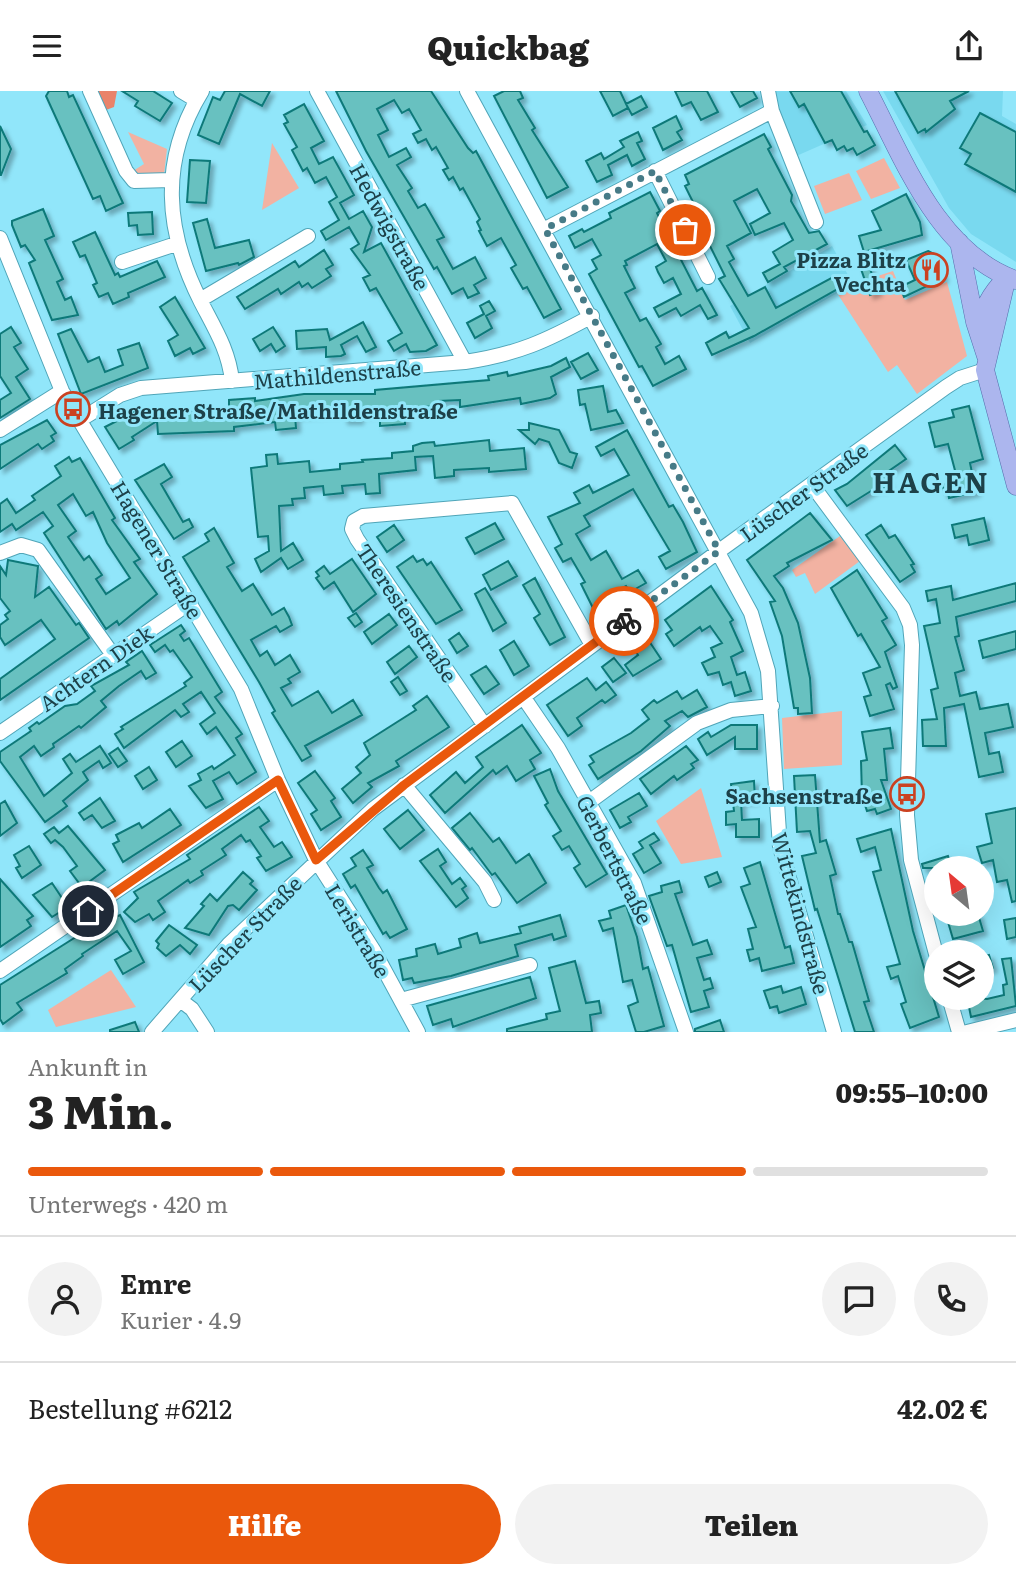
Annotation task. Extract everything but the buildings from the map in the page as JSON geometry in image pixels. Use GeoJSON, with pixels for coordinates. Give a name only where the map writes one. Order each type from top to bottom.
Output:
{"type":"FeatureCollection","features":[{"type":"Feature","properties":{"kind":"main road"},"geometry":{"type":"LineString","coordinates":[[867,91],[929,203],[959,242],[985,265],[1012,278]]}},
{"type":"Feature","properties":{"kind":"main road"},"geometry":{"type":"LineString","coordinates":[[959,242],[975,322],[1016,486]]}},
{"type":"Feature","properties":{"kind":"main road"},"geometry":{"type":"LineString","coordinates":[[985,359],[1012,278]]}},
{"type":"Feature","properties":{"kind":"main road"},"geometry":{"type":"LineString","coordinates":[[985,359],[981,326],[985,311],[993,291],[1012,278]]}},
{"type":"Feature","properties":{"kind":"main road"},"geometry":{"type":"LineString","coordinates":[[1000,315],[1016,305]]}},
{"type":"Feature","properties":{"kind":"street"},"geometry":{"type":"LineString","coordinates":[[90,91],[126,171],[134,181],[171,180]]}},
{"type":"Feature","properties":{"kind":"street"},"geometry":{"type":"LineString","coordinates":[[181,91],[199,96],[179,139],[171,180],[176,244],[200,300],[230,356],[232,381]]}},
{"type":"Feature","properties":{"kind":"street","name":"Hedwigstraße"},"geometry":{"type":"LineString","coordinates":[[317,91],[465,362]]}},
{"type":"Feature","properties":{"kind":"street","name":"Wittekindstraße"},"geometry":{"type":"LineString","coordinates":[[467,91],[545,229],[751,613],[760,637],[772,706],[775,796],[780,847],[834,1032]]}},
{"type":"Feature","properties":{"kind":"street"},"geometry":{"type":"LineString","coordinates":[[768,91],[772,111],[816,222]]}},
{"type":"Feature","properties":{"kind":"street"},"geometry":{"type":"LineString","coordinates":[[545,229],[772,111]]}},
{"type":"Feature","properties":{"kind":"street"},"geometry":{"type":"LineString","coordinates":[[655,171],[708,277]]}},
{"type":"Feature","properties":{"kind":"street"},"geometry":{"type":"LineString","coordinates":[[200,300],[308,236]]}},
{"type":"Feature","properties":{"kind":"street","name":"Hagener Straße"},"geometry":{"type":"LineString","coordinates":[[0,238],[62,391],[241,689],[278,780],[316,860]]}},
{"type":"Feature","properties":{"kind":"street"},"geometry":{"type":"LineString","coordinates":[[122,261],[176,244]]}},
{"type":"Feature","properties":{"kind":"street","name":"Mathildenstraße"},"geometry":{"type":"LineString","coordinates":[[80,419],[120,395],[141,388],[503,357],[539,345],[592,316]]}},
{"type":"Feature","properties":{"kind":"street","name":"Lüscher Straße"},"geometry":{"type":"LineString","coordinates":[[152,1032],[229,944],[316,860],[404,785],[719,551],[985,359]]}},
{"type":"Feature","properties":{"kind":"street"},"geometry":{"type":"LineString","coordinates":[[0,430],[62,391]]}},
{"type":"Feature","properties":{"kind":"street"},"geometry":{"type":"LineString","coordinates":[[812,485],[903,608],[910,625],[912,645],[908,827],[911,860],[932,940]]}},
{"type":"Feature","properties":{"kind":"street","name":"Theresienstraße"},"geometry":{"type":"LineString","coordinates":[[485,726],[357,539],[352,529],[354,521],[363,516],[512,503],[592,645]]}},
{"type":"Feature","properties":{"kind":"street"},"geometry":{"type":"LineString","coordinates":[[0,553],[21,545],[38,550],[113,655]]}},
{"type":"Feature","properties":{"kind":"street","name":"Achtern Diek"},"geometry":{"type":"LineString","coordinates":[[0,733],[191,603]]}},
{"type":"Feature","properties":{"kind":"street","name":"Gerbertstraße"},"geometry":{"type":"LineString","coordinates":[[524,698],[549,733],[634,883],[686,1032]]}},
{"type":"Feature","properties":{"kind":"street"},"geometry":{"type":"LineString","coordinates":[[589,802],[697,723],[731,710],[772,706]]}},
{"type":"Feature","properties":{"kind":"street"},"geometry":{"type":"LineString","coordinates":[[0,971],[278,780]]}},
{"type":"Feature","properties":{"kind":"street"},"geometry":{"type":"LineString","coordinates":[[404,785],[485,882],[494,900]]}},
{"type":"Feature","properties":{"kind":"street","name":"Leristraße"},"geometry":{"type":"LineString","coordinates":[[316,860],[418,1032]]}},
{"type":"Feature","properties":{"kind":"street","name":"Leristraße"},"geometry":{"type":"LineString","coordinates":[[401,1000],[530,965]]}},
{"type":"Feature","properties":{"kind":"street"},"geometry":{"type":"LineString","coordinates":[[180,1000],[192,1009],[207,1032]]}},
{"type":"Feature","properties":{"kind":"street"},"geometry":{"type":"LineString","coordinates":[[953,1010],[959,1032]]}},
{"type":"Feature","properties":{"kind":"street"},"geometry":{"type":"LineString","coordinates":[[967,1032],[1016,1020]]}},
{"type":"Feature","properties":{"kind":"shaded area"},"geometry":{"type":"Polygon","coordinates":[[[98,91],[117,91],[114,107],[106,110],[98,91]]]}},
{"type":"Feature","properties":{"kind":"shaded area"},"geometry":{"type":"Polygon","coordinates":[[[772,91],[846,91],[867,125],[794,157],[772,91]]]}},
{"type":"Feature","properties":{"kind":"shaded area"},"geometry":{"type":"Polygon","coordinates":[[[883,91],[1003,91],[1002,116],[1016,124],[1016,262],[971,234],[949,208],[883,91]]]}},
{"type":"Feature","properties":{"kind":"shaded area"},"geometry":{"type":"Polygon","coordinates":[[[128,132],[167,149],[164,175],[141,177],[133,171],[144,164],[128,132]]]}},
{"type":"Feature","properties":{"kind":"shaded area"},"geometry":{"type":"Polygon","coordinates":[[[272,143],[299,188],[262,210],[272,143]]]}},
{"type":"Feature","properties":{"kind":"shaded area"},"geometry":{"type":"Polygon","coordinates":[[[884,158],[900,188],[871,199],[856,171],[884,158]]]}},
{"type":"Feature","properties":{"kind":"shaded area"},"geometry":{"type":"Polygon","coordinates":[[[849,173],[862,200],[825,214],[814,186],[849,173]]]}},
{"type":"Feature","properties":{"kind":"shaded area"},"geometry":{"type":"Polygon","coordinates":[[[832,246],[853,284],[750,343],[730,306],[832,246]]]}},
{"type":"Feature","properties":{"kind":"shaded area"},"geometry":{"type":"Polygon","coordinates":[[[893,271],[905,300],[947,282],[967,356],[917,394],[897,365],[888,372],[837,293],[853,284],[893,271]]]}},
{"type":"Feature","properties":{"kind":"shaded area"},"geometry":{"type":"Polygon","coordinates":[[[840,536],[860,561],[815,594],[805,573],[796,577],[792,570],[840,536]]]}},
{"type":"Feature","properties":{"kind":"shaded area"},"geometry":{"type":"Polygon","coordinates":[[[842,711],[842,765],[784,769],[782,718],[842,711]]]}},
{"type":"Feature","properties":{"kind":"shaded area"},"geometry":{"type":"Polygon","coordinates":[[[701,788],[722,857],[681,864],[656,821],[701,788]]]}},
{"type":"Feature","properties":{"kind":"shaded area"},"geometry":{"type":"Polygon","coordinates":[[[111,970],[136,1007],[56,1027],[48,1010],[111,970]]]}},
{"type":"Feature","properties":{"kind":"way so far"},"geometry":{"type":"LineString","coordinates":[[624,621],[719,551],[545,229],[655,171],[685,230]]}},
{"type":"Feature","properties":{"kind":"place","name":"Pizza Blitz Vechta"},"geometry":{"type":"Point","coordinates":[931,270]}},
{"type":"Feature","properties":{"kind":"place","name":"Hagener Straße/Mathildenstraße"},"geometry":{"type":"Point","coordinates":[73,409]}},
{"type":"Feature","properties":{"kind":"place","name":"Sachsenstraße"},"geometry":{"type":"Point","coordinates":[907,794]}},
{"type":"Feature","properties":{"kind":"district","name":"HAGEN"},"geometry":{"type":"Point","coordinates":[931,481]}},
{"type":"Feature","properties":{"kind":"route"},"geometry":{"type":"LineString","coordinates":[[88,911],[278,780],[316,860],[404,785],[624,621]]}}]}
